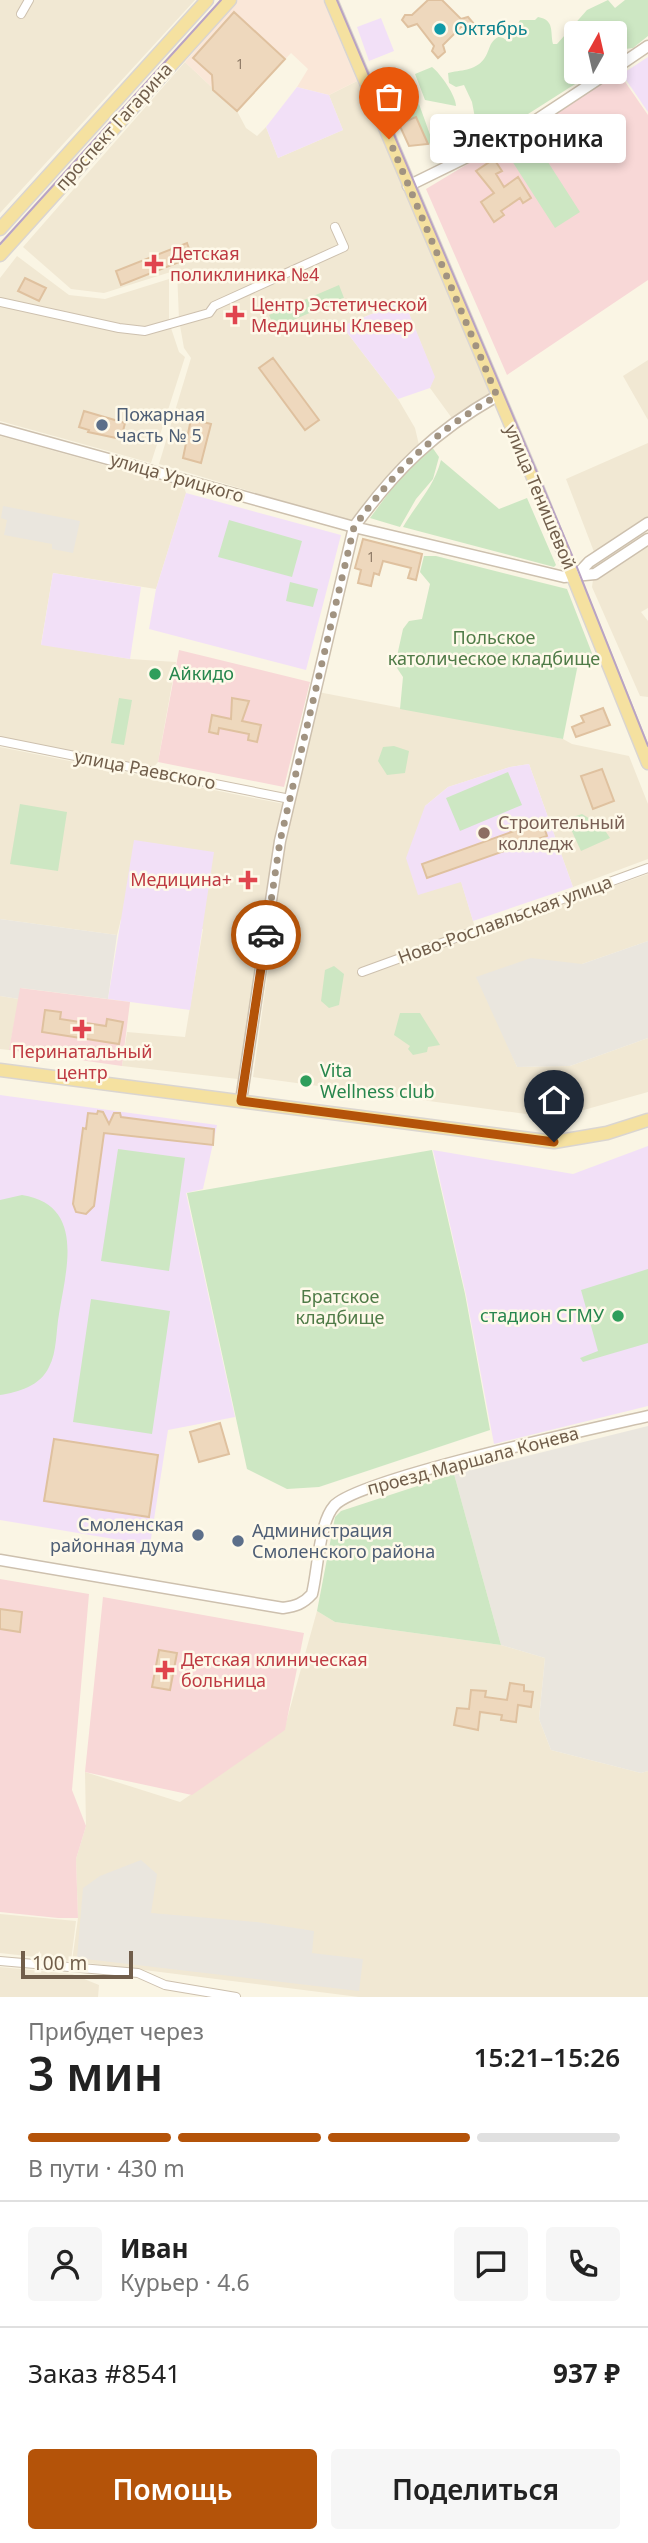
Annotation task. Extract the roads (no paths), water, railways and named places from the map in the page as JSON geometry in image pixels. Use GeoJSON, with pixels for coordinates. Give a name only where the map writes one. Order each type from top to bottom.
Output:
{"type":"FeatureCollection","features":[{"type":"Feature","properties":{"kind":"main road","name":"проспект Гагарина"},"geometry":{"type":"LineString","coordinates":[[0,229],[207,0]]}},
{"type":"Feature","properties":{"kind":"main road","name":"проспект Гагарина"},"geometry":{"type":"LineString","coordinates":[[0,255],[230,0]]}},
{"type":"Feature","properties":{"kind":"main road","name":"улица Тенишевой"},"geometry":{"type":"LineString","coordinates":[[331,0],[574,578],[648,763]]}},
{"type":"Feature","properties":{"kind":"main road"},"geometry":{"type":"LineString","coordinates":[[0,1070],[554,1142],[607,1133],[648,1120]]}},
{"type":"Feature","properties":{"kind":"street"},"geometry":{"type":"LineString","coordinates":[[21,14],[29,0]]}},
{"type":"Feature","properties":{"kind":"street"},"geometry":{"type":"LineString","coordinates":[[627,60],[648,46]]}},
{"type":"Feature","properties":{"kind":"street"},"geometry":{"type":"LineString","coordinates":[[408,186],[518,132],[591,84]]}},
{"type":"Feature","properties":{"kind":"street"},"geometry":{"type":"LineString","coordinates":[[0,302],[119,328],[145,331],[209,313],[215,306],[344,247],[335,227]]}},
{"type":"Feature","properties":{"kind":"street"},"geometry":{"type":"LineString","coordinates":[[241,1101],[280,841],[354,527],[381,490],[423,445],[497,396]]}},
{"type":"Feature","properties":{"kind":"street","name":"улица Урицкого"},"geometry":{"type":"LineString","coordinates":[[0,429],[354,527],[574,578]]}},
{"type":"Feature","properties":{"kind":"street"},"geometry":{"type":"LineString","coordinates":[[574,578],[589,562],[648,523]]}},
{"type":"Feature","properties":{"kind":"street"},"geometry":{"type":"LineString","coordinates":[[574,578],[595,574],[648,539]]}},
{"type":"Feature","properties":{"kind":"street","name":"улица Раевского"},"geometry":{"type":"LineString","coordinates":[[0,741],[290,799]]}},
{"type":"Feature","properties":{"kind":"street","name":"Ново-Рославльская улица"},"geometry":{"type":"LineString","coordinates":[[362,972],[648,868]]}},
{"type":"Feature","properties":{"kind":"street","name":"проезд Маршала Конева"},"geometry":{"type":"LineString","coordinates":[[0,1560],[283,1608],[295,1606],[305,1602],[312,1594],[327,1518],[335,1505],[348,1496],[417,1473],[648,1416]]}},
{"type":"Feature","properties":{"kind":"street"},"geometry":{"type":"LineString","coordinates":[[0,1961],[138,1973],[165,1985],[236,1997]]}},
{"type":"Feature","properties":{"kind":"tram line"},"geometry":{"type":"LineString","coordinates":[[0,244],[221,0]]}},
{"type":"Feature","properties":{"kind":"tram line"},"geometry":{"type":"LineString","coordinates":[[337,0],[574,560],[648,746]]}},
{"type":"Feature","properties":{"kind":"place","name":"Октябрь"},"geometry":{"type":"Point","coordinates":[440,29]}},
{"type":"Feature","properties":{"kind":"place","name":"Электроника"},"geometry":{"type":"Point","coordinates":[389,139]}},
{"type":"Feature","properties":{"kind":"place","name":"Детская поликлиника №4"},"geometry":{"type":"Point","coordinates":[154,264]}},
{"type":"Feature","properties":{"kind":"place","name":"Центр Эстетической Медицины Клевер"},"geometry":{"type":"Point","coordinates":[235,315]}},
{"type":"Feature","properties":{"kind":"place","name":"Пожарная часть № 5"},"geometry":{"type":"Point","coordinates":[102,425]}},
{"type":"Feature","properties":{"kind":"place","name":"Айкидо"},"geometry":{"type":"Point","coordinates":[155,674]}},
{"type":"Feature","properties":{"kind":"place","name":"Строительный колледж"},"geometry":{"type":"Point","coordinates":[484,833]}},
{"type":"Feature","properties":{"kind":"place","name":"Медицина+"},"geometry":{"type":"Point","coordinates":[248,880]}},
{"type":"Feature","properties":{"kind":"place","name":"Перинатальный центр"},"geometry":{"type":"Point","coordinates":[82,1029]}},
{"type":"Feature","properties":{"kind":"place","name":"Vita Wellness club"},"geometry":{"type":"Point","coordinates":[306,1081]}},
{"type":"Feature","properties":{"kind":"place","name":"стадион СГМУ"},"geometry":{"type":"Point","coordinates":[618,1316]}},
{"type":"Feature","properties":{"kind":"place","name":"Смоленская районная дума"},"geometry":{"type":"Point","coordinates":[198,1535]}},
{"type":"Feature","properties":{"kind":"place","name":"Администрация Смоленского района"},"geometry":{"type":"Point","coordinates":[238,1541]}},
{"type":"Feature","properties":{"kind":"place","name":"Детская клиническая больница"},"geometry":{"type":"Point","coordinates":[165,1670]}},
{"type":"Feature","properties":{"kind":"park label","name":"Польское католическое кладбище"},"geometry":{"type":"Point","coordinates":[494,648]}},
{"type":"Feature","properties":{"kind":"park label","name":"Братское кладбище"},"geometry":{"type":"Point","coordinates":[340,1307]}}]}
